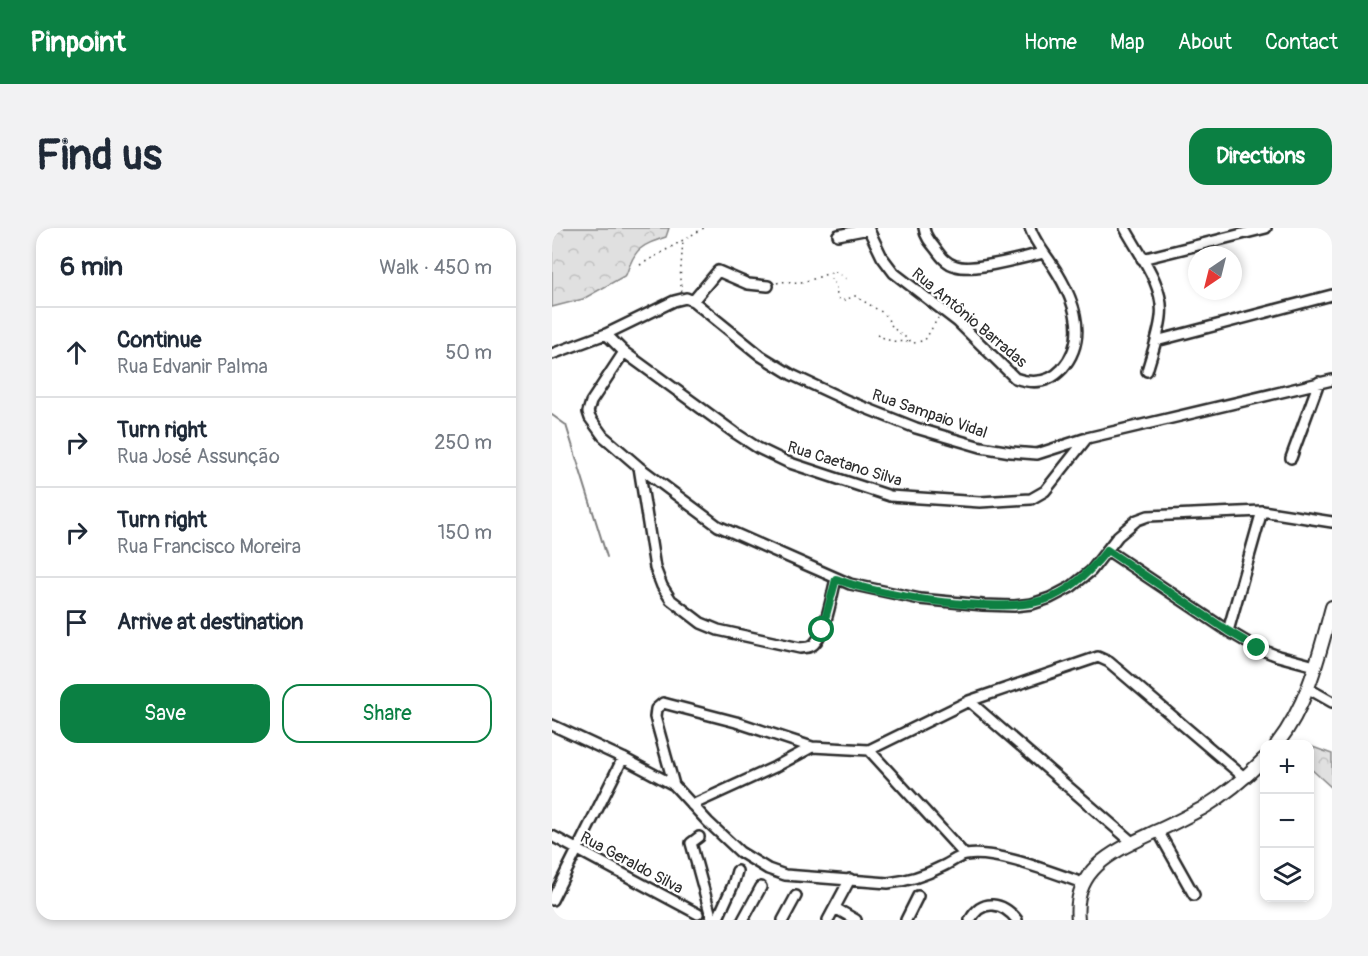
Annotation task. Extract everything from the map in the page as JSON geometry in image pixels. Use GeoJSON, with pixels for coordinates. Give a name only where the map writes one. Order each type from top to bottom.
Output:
{"type":"FeatureCollection","features":[{"type":"Feature","properties":{"kind":"main road"},"geometry":{"type":"LineString","coordinates":[[1280,740],[1291,724],[1308,689],[1332,607]]}},
{"type":"Feature","properties":{"kind":"main road"},"geometry":{"type":"LineString","coordinates":[[1078,920],[1078,903],[1083,883],[1100,863],[1132,842],[1208,804],[1245,778],[1260,763]]}},
{"type":"Feature","properties":{"kind":"street"},"geometry":{"type":"LineString","coordinates":[[838,235],[869,228]]}},
{"type":"Feature","properties":{"kind":"street","name":"Rua Antônio Barradas"},"geometry":{"type":"LineString","coordinates":[[869,228],[882,257],[894,273],[972,335],[1015,378],[1028,382],[1041,381],[1056,374],[1067,363],[1075,348],[1078,324],[1069,295],[1030,228]]}},
{"type":"Feature","properties":{"kind":"street"},"geometry":{"type":"LineString","coordinates":[[924,228],[924,234],[943,259],[954,266],[988,265],[1044,253]]}},
{"type":"Feature","properties":{"kind":"street"},"geometry":{"type":"LineString","coordinates":[[1125,228],[1153,277],[1160,297],[1161,315],[1147,371]]}},
{"type":"Feature","properties":{"kind":"street"},"geometry":{"type":"LineString","coordinates":[[1142,259],[1266,228]]}},
{"type":"Feature","properties":{"kind":"street"},"geometry":{"type":"LineString","coordinates":[[693,301],[717,271],[748,284],[768,286]]}},
{"type":"Feature","properties":{"kind":"street"},"geometry":{"type":"LineString","coordinates":[[1156,341],[1332,295]]}},
{"type":"Feature","properties":{"kind":"street"},"geometry":{"type":"LineString","coordinates":[[552,354],[606,334],[683,298]]}},
{"type":"Feature","properties":{"kind":"street","name":"Rua Sampaio Vidal"},"geometry":{"type":"LineString","coordinates":[[683,298],[693,301],[761,357],[792,375],[916,428],[981,447],[1011,452],[1037,454],[1087,438],[1332,380]]}},
{"type":"Feature","properties":{"kind":"street","name":"Rua Caetano Silva"},"geometry":{"type":"LineString","coordinates":[[606,334],[624,352],[758,448],[787,462],[890,496],[980,502],[1031,499],[1045,491],[1087,438]]}},
{"type":"Feature","properties":{"kind":"street"},"geometry":{"type":"LineString","coordinates":[[624,352],[591,402],[588,412],[603,436],[639,467],[718,526],[850,584],[920,599],[1014,606],[1050,598],[1071,587],[1091,571],[1128,526],[1148,516],[1262,511],[1332,522]]}},
{"type":"Feature","properties":{"kind":"street"},"geometry":{"type":"LineString","coordinates":[[1291,458],[1318,382]]}},
{"type":"Feature","properties":{"kind":"street"},"geometry":{"type":"LineString","coordinates":[[639,467],[658,577],[671,600],[701,623],[728,633],[801,648],[810,647],[815,644],[822,630],[836,579]]}},
{"type":"Feature","properties":{"kind":"street"},"geometry":{"type":"LineString","coordinates":[[1228,631],[1262,511]]}},
{"type":"Feature","properties":{"kind":"street"},"geometry":{"type":"LineString","coordinates":[[1107,550],[1228,631],[1268,652],[1316,666]]}},
{"type":"Feature","properties":{"kind":"street"},"geometry":{"type":"LineString","coordinates":[[674,785],[655,717],[656,709],[663,704],[736,722],[812,747],[869,750],[969,701],[1098,657],[1109,662],[1245,778]]}},
{"type":"Feature","properties":{"kind":"street"},"geometry":{"type":"LineString","coordinates":[[1308,689],[1332,702]]}},
{"type":"Feature","properties":{"kind":"street"},"geometry":{"type":"LineString","coordinates":[[969,701],[1132,842]]}},
{"type":"Feature","properties":{"kind":"street"},"geometry":{"type":"LineString","coordinates":[[552,725],[674,785],[740,852],[768,869],[785,875],[888,883],[904,881],[941,868],[965,855],[998,857],[1020,862],[1083,883]]}},
{"type":"Feature","properties":{"kind":"street"},"geometry":{"type":"LineString","coordinates":[[692,805],[775,767],[812,747]]}},
{"type":"Feature","properties":{"kind":"street"},"geometry":{"type":"LineString","coordinates":[[869,750],[965,855]]}},
{"type":"Feature","properties":{"kind":"street"},"geometry":{"type":"LineString","coordinates":[[552,900],[623,759]]}},
{"type":"Feature","properties":{"kind":"street"},"geometry":{"type":"LineString","coordinates":[[1158,831],[1194,895]]}},
{"type":"Feature","properties":{"kind":"street","name":"Rua Geraldo Silva"},"geometry":{"type":"LineString","coordinates":[[552,836],[698,914]]}},
{"type":"Feature","properties":{"kind":"street"},"geometry":{"type":"LineString","coordinates":[[699,837],[691,843],[711,916],[716,920],[733,885],[737,871]]}},
{"type":"Feature","properties":{"kind":"street"},"geometry":{"type":"LineString","coordinates":[[828,920],[850,879]]}},
{"type":"Feature","properties":{"kind":"street"},"geometry":{"type":"LineString","coordinates":[[743,920],[761,887]]}},
{"type":"Feature","properties":{"kind":"street"},"geometry":{"type":"LineString","coordinates":[[783,920],[796,896]]}},
{"type":"Feature","properties":{"kind":"street"},"geometry":{"type":"LineString","coordinates":[[906,920],[918,896]]}},
{"type":"Feature","properties":{"kind":"street"},"geometry":{"type":"LineString","coordinates":[[970,920],[977,910],[987,905],[1002,907],[1017,920]]}},
{"type":"Feature","properties":{"kind":"street"},"geometry":{"type":"LineString","coordinates":[[835,908],[856,920]]}},
{"type":"Feature","properties":{"kind":"path"},"geometry":{"type":"LineString","coordinates":[[640,265],[704,228]]}},
{"type":"Feature","properties":{"kind":"path"},"geometry":{"type":"LineString","coordinates":[[683,240],[680,280],[683,298]]}},
{"type":"Feature","properties":{"kind":"path"},"geometry":{"type":"LineString","coordinates":[[768,286],[790,280],[804,281],[834,271],[850,281]]}},
{"type":"Feature","properties":{"kind":"path"},"geometry":{"type":"LineString","coordinates":[[831,272],[831,281],[836,285],[837,298],[842,301],[855,296],[871,304],[885,314],[893,328],[913,342]]}},
{"type":"Feature","properties":{"kind":"path"},"geometry":{"type":"LineString","coordinates":[[877,335],[891,341],[926,340],[942,309]]}},
{"type":"Feature","properties":{"kind":"green space"},"geometry":{"type":"Polygon","coordinates":[[[552,228],[669,228],[666,237],[644,246],[636,253],[626,275],[583,299],[552,307],[552,228]]]}},
{"type":"Feature","properties":{"kind":"green space"},"geometry":{"type":"Polygon","coordinates":[[[1314,747],[1332,754],[1332,788],[1314,772],[1314,747]]]}},
{"type":"Feature","properties":{"kind":"waterway"},"geometry":{"type":"LineString","coordinates":[[552,415],[566,425],[607,557]]}},
{"type":"Feature","properties":{"kind":"route"},"geometry":{"type":"LineString","coordinates":[[822,630],[836,579],[920,599],[1014,606],[1032,604],[1071,587],[1091,571],[1107,550],[1257,648]]}}]}
